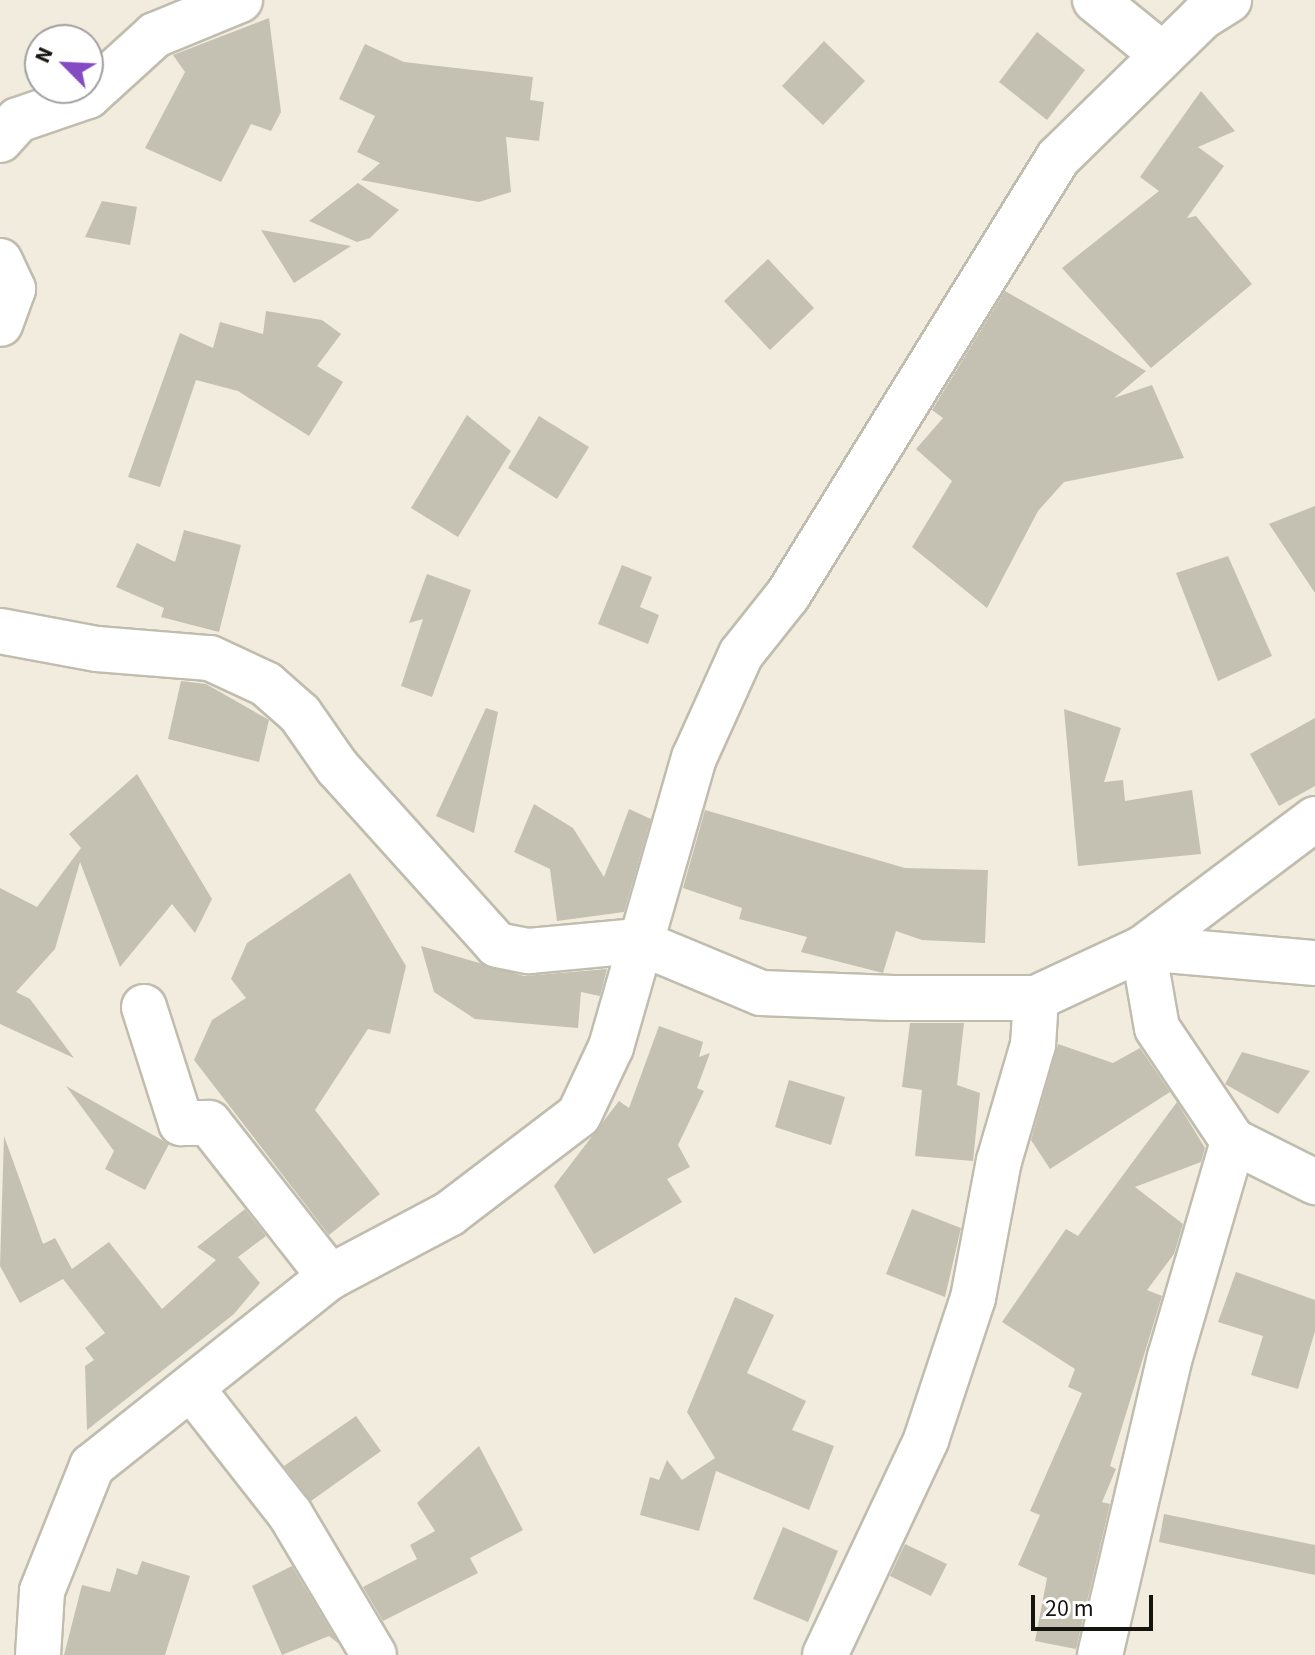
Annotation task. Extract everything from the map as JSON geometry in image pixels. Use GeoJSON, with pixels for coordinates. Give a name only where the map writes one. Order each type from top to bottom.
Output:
{"type":"FeatureCollection","features":[{"type":"Feature","properties":{"kind":"street"},"geometry":{"type":"LineString","coordinates":[[0,140],[18,120],[88,96],[155,35],[240,0]]}},
{"type":"Feature","properties":{"kind":"street"},"geometry":{"type":"LineString","coordinates":[[1095,0],[1163,55]]}},
{"type":"Feature","properties":{"kind":"street"},"geometry":{"type":"LineString","coordinates":[[38,1655],[42,1591],[92,1466],[330,1277],[449,1214],[579,1115],[611,1047],[636,941],[694,758],[741,654],[788,595],[927,364],[1005,255],[1058,158],[1163,55],[1229,0]]}},
{"type":"Feature","properties":{"kind":"street"},"geometry":{"type":"LineString","coordinates":[[0,261],[13,289],[0,324]]}},
{"type":"Feature","properties":{"kind":"street"},"geometry":{"type":"LineString","coordinates":[[0,631],[97,649],[210,658],[266,684],[300,714],[337,767],[497,945],[529,951],[636,941],[761,993],[1036,998],[1143,948],[1315,819]]}},
{"type":"Feature","properties":{"kind":"street"},"geometry":{"type":"LineString","coordinates":[[1143,948],[1315,963]]}},
{"type":"Feature","properties":{"kind":"street"},"geometry":{"type":"LineString","coordinates":[[1143,948],[1157,1028],[1233,1141],[1315,1182]]}},
{"type":"Feature","properties":{"kind":"street"},"geometry":{"type":"LineString","coordinates":[[825,1655],[926,1440],[973,1298],[999,1161],[1033,1045],[1036,998]]}},
{"type":"Feature","properties":{"kind":"street"},"geometry":{"type":"LineString","coordinates":[[144,1007],[181,1123],[209,1123],[330,1277]]}},
{"type":"Feature","properties":{"kind":"street"},"geometry":{"type":"LineString","coordinates":[[1100,1655],[1170,1357],[1233,1141]]}},
{"type":"Feature","properties":{"kind":"street"},"geometry":{"type":"LineString","coordinates":[[192,1389],[290,1514],[374,1655]]}},
{"type":"Feature","properties":{"kind":"building"},"geometry":{"type":"Polygon","coordinates":[[[269,18],[281,112],[271,131],[251,124],[221,182],[145,148],[185,72],[173,55],[269,18]]]}},
{"type":"Feature","properties":{"kind":"building"},"geometry":{"type":"Polygon","coordinates":[[[1037,32],[1085,70],[1047,120],[999,82],[1037,32]]]}},
{"type":"Feature","properties":{"kind":"building"},"geometry":{"type":"Polygon","coordinates":[[[824,41],[865,81],[823,125],[782,86],[824,41]]]}},
{"type":"Feature","properties":{"kind":"building"},"geometry":{"type":"Polygon","coordinates":[[[365,44],[404,62],[533,77],[530,100],[544,102],[539,141],[506,137],[511,192],[479,202],[361,180],[380,163],[357,152],[375,116],[339,99],[365,44]]]}},
{"type":"Feature","properties":{"kind":"building"},"geometry":{"type":"Polygon","coordinates":[[[1201,91],[1235,131],[1198,147],[1224,166],[1187,218],[1196,216],[1252,284],[1151,368],[1062,268],[1159,191],[1140,177],[1201,91]]]}},
{"type":"Feature","properties":{"kind":"building"},"geometry":{"type":"Polygon","coordinates":[[[358,183],[399,210],[370,238],[357,242],[309,221],[358,183]]]}},
{"type":"Feature","properties":{"kind":"building"},"geometry":{"type":"Polygon","coordinates":[[[102,201],[137,207],[130,245],[85,237],[102,201]]]}},
{"type":"Feature","properties":{"kind":"building"},"geometry":{"type":"Polygon","coordinates":[[[261,230],[351,246],[294,283],[261,230]]]}},
{"type":"Feature","properties":{"kind":"building"},"geometry":{"type":"Polygon","coordinates":[[[768,259],[814,308],[770,350],[724,301],[768,259]]]}},
{"type":"Feature","properties":{"kind":"building"},"geometry":{"type":"Polygon","coordinates":[[[1005,291],[1146,371],[1114,398],[1152,385],[1184,458],[1064,482],[1038,511],[987,608],[912,547],[952,481],[916,449],[943,418],[932,410],[1005,291]]]}},
{"type":"Feature","properties":{"kind":"building"},"geometry":{"type":"Polygon","coordinates":[[[266,311],[322,320],[341,334],[317,366],[343,382],[309,436],[238,391],[196,380],[160,487],[128,477],[180,333],[213,348],[220,322],[263,334],[266,311]]]}},
{"type":"Feature","properties":{"kind":"building"},"geometry":{"type":"Polygon","coordinates":[[[467,415],[511,451],[458,537],[411,508],[467,415]]]}},
{"type":"Feature","properties":{"kind":"building"},"geometry":{"type":"Polygon","coordinates":[[[539,416],[589,447],[557,499],[508,468],[539,416]]]}},
{"type":"Feature","properties":{"kind":"building"},"geometry":{"type":"Polygon","coordinates":[[[1315,506],[1315,593],[1269,524],[1315,506]]]}},
{"type":"Feature","properties":{"kind":"building"},"geometry":{"type":"Polygon","coordinates":[[[184,530],[241,545],[219,632],[161,617],[164,608],[116,587],[137,543],[175,562],[184,530]]]}},
{"type":"Feature","properties":{"kind":"building"},"geometry":{"type":"Polygon","coordinates":[[[1228,556],[1272,656],[1218,681],[1176,573],[1228,556]]]}},
{"type":"Feature","properties":{"kind":"building"},"geometry":{"type":"Polygon","coordinates":[[[622,565],[652,577],[640,607],[659,615],[648,644],[598,624],[622,565]]]}},
{"type":"Feature","properties":{"kind":"building"},"geometry":{"type":"Polygon","coordinates":[[[427,574],[471,590],[432,697],[401,686],[423,619],[409,623],[427,574]]]}},
{"type":"Feature","properties":{"kind":"building"},"geometry":{"type":"Polygon","coordinates":[[[181,681],[206,684],[269,720],[259,762],[168,739],[181,681]]]}},
{"type":"Feature","properties":{"kind":"building"},"geometry":{"type":"Polygon","coordinates":[[[486,708],[498,712],[474,833],[436,816],[486,708]]]}},
{"type":"Feature","properties":{"kind":"building"},"geometry":{"type":"Polygon","coordinates":[[[1064,709],[1121,728],[1104,782],[1123,780],[1125,801],[1192,790],[1201,854],[1078,866],[1064,709]]]}},
{"type":"Feature","properties":{"kind":"building"},"geometry":{"type":"Polygon","coordinates":[[[1315,718],[1315,786],[1279,806],[1250,754],[1315,718]]]}},
{"type":"Feature","properties":{"kind":"building"},"geometry":{"type":"Polygon","coordinates":[[[137,774],[212,899],[195,933],[172,904],[120,967],[80,862],[55,949],[16,992],[30,999],[74,1058],[0,1024],[0,888],[37,907],[81,848],[69,834],[137,774]]]}},
{"type":"Feature","properties":{"kind":"building"},"geometry":{"type":"Polygon","coordinates":[[[534,804],[573,828],[604,877],[629,809],[651,819],[624,912],[557,921],[550,869],[514,852],[534,804]]]}},
{"type":"Feature","properties":{"kind":"building"},"geometry":{"type":"Polygon","coordinates":[[[705,810],[905,868],[988,870],[985,943],[922,940],[896,931],[883,973],[801,952],[807,937],[739,919],[742,908],[683,888],[705,810]]]}},
{"type":"Feature","properties":{"kind":"building"},"geometry":{"type":"Polygon","coordinates":[[[350,873],[406,966],[390,1034],[368,1029],[315,1110],[380,1194],[329,1235],[194,1060],[212,1020],[246,998],[231,979],[247,943],[350,873]]]}},
{"type":"Feature","properties":{"kind":"building"},"geometry":{"type":"Polygon","coordinates":[[[421,946],[524,976],[607,969],[600,996],[581,992],[578,1028],[475,1019],[434,992],[421,946]]]}},
{"type":"Feature","properties":{"kind":"building"},"geometry":{"type":"Polygon","coordinates":[[[910,1023],[964,1023],[957,1085],[980,1093],[973,1161],[915,1156],[922,1090],[902,1087],[910,1023]]]}},
{"type":"Feature","properties":{"kind":"building"},"geometry":{"type":"Polygon","coordinates":[[[659,1026],[703,1042],[699,1057],[710,1053],[697,1088],[704,1091],[678,1145],[690,1167],[667,1179],[682,1202],[594,1254],[554,1186],[619,1101],[629,1108],[659,1026]]]}},
{"type":"Feature","properties":{"kind":"building"},"geometry":{"type":"Polygon","coordinates":[[[1058,1044],[1113,1063],[1140,1048],[1170,1092],[1050,1169],[1031,1140],[1058,1044]]]}},
{"type":"Feature","properties":{"kind":"building"},"geometry":{"type":"Polygon","coordinates":[[[1242,1052],[1310,1071],[1278,1114],[1225,1084],[1242,1052]]]}},
{"type":"Feature","properties":{"kind":"building"},"geometry":{"type":"Polygon","coordinates":[[[789,1080],[845,1097],[831,1145],[775,1127],[789,1080]]]}},
{"type":"Feature","properties":{"kind":"building"},"geometry":{"type":"Polygon","coordinates":[[[66,1086],[169,1144],[145,1190],[105,1169],[114,1151],[66,1086]]]}},
{"type":"Feature","properties":{"kind":"building"},"geometry":{"type":"Polygon","coordinates":[[[1177,1102],[1205,1148],[1201,1162],[1135,1187],[1183,1224],[1174,1254],[1147,1290],[1162,1296],[1110,1466],[1116,1469],[1102,1502],[1110,1504],[1076,1649],[1035,1641],[1047,1578],[1018,1565],[1040,1515],[1030,1511],[1082,1393],[1068,1387],[1075,1369],[1002,1322],[1066,1229],[1078,1236],[1177,1102]]]}},
{"type":"Feature","properties":{"kind":"building"},"geometry":{"type":"Polygon","coordinates":[[[4,1136],[43,1244],[55,1238],[72,1269],[109,1242],[162,1309],[216,1260],[197,1247],[245,1209],[266,1236],[238,1257],[260,1283],[234,1314],[87,1430],[85,1366],[94,1360],[85,1348],[105,1333],[63,1279],[20,1303],[0,1266],[4,1136]]]}},
{"type":"Feature","properties":{"kind":"building"},"geometry":{"type":"Polygon","coordinates":[[[912,1209],[961,1228],[945,1297],[886,1274],[912,1209]]]}},
{"type":"Feature","properties":{"kind":"building"},"geometry":{"type":"Polygon","coordinates":[[[1236,1272],[1315,1300],[1315,1331],[1298,1389],[1251,1375],[1263,1336],[1218,1322],[1236,1272]]]}},
{"type":"Feature","properties":{"kind":"building"},"geometry":{"type":"Polygon","coordinates":[[[735,1297],[774,1315],[747,1373],[806,1401],[792,1430],[834,1446],[809,1510],[716,1471],[699,1531],[640,1515],[650,1477],[659,1480],[667,1460],[682,1480],[715,1458],[687,1412],[735,1297]]]}},
{"type":"Feature","properties":{"kind":"building"},"geometry":{"type":"Polygon","coordinates":[[[356,1416],[381,1451],[311,1501],[284,1466],[356,1416]]]}},
{"type":"Feature","properties":{"kind":"building"},"geometry":{"type":"Polygon","coordinates":[[[479,1446],[523,1530],[470,1558],[478,1573],[383,1621],[363,1587],[417,1559],[410,1545],[435,1531],[417,1503],[479,1446]]]}},
{"type":"Feature","properties":{"kind":"building"},"geometry":{"type":"Polygon","coordinates":[[[1164,1514],[1315,1545],[1315,1575],[1159,1542],[1164,1514]]]}},
{"type":"Feature","properties":{"kind":"building"},"geometry":{"type":"Polygon","coordinates":[[[783,1527],[838,1551],[808,1622],[753,1599],[783,1527]]]}},
{"type":"Feature","properties":{"kind":"building"},"geometry":{"type":"Polygon","coordinates":[[[905,1544],[947,1564],[931,1596],[890,1576],[905,1544]]]}},
{"type":"Feature","properties":{"kind":"building"},"geometry":{"type":"Polygon","coordinates":[[[142,1561],[190,1576],[165,1655],[64,1655],[82,1585],[110,1592],[117,1568],[137,1575],[142,1561]]]}},
{"type":"Feature","properties":{"kind":"building"},"geometry":{"type":"Polygon","coordinates":[[[292,1566],[339,1644],[329,1636],[282,1655],[252,1586],[292,1566]]]}}]}
